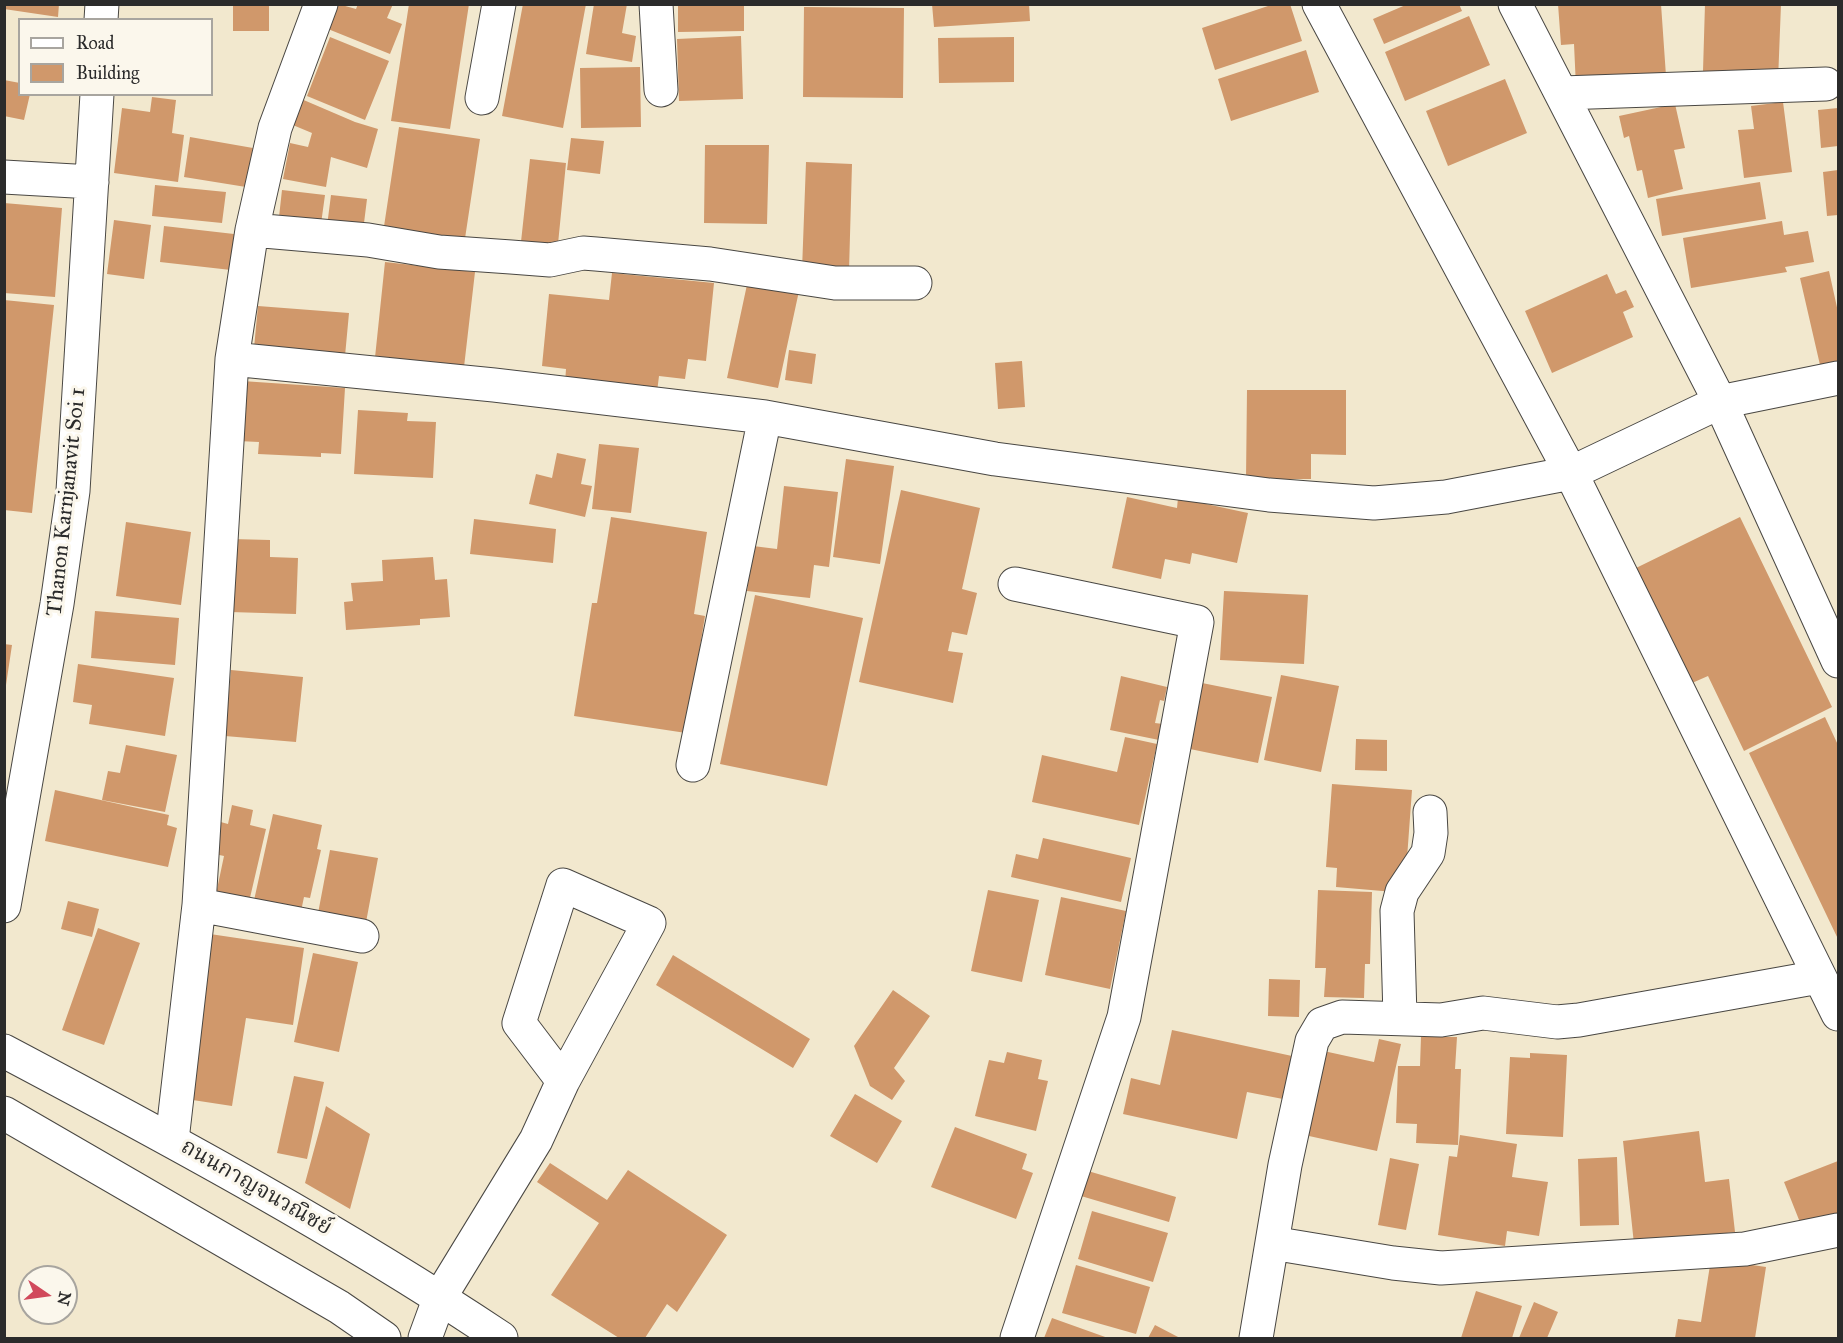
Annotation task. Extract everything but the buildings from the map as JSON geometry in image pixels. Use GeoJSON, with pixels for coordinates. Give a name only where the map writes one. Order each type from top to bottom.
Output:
{"type":"FeatureCollection","features":[{"type":"Feature","properties":{"kind":"street"},"geometry":{"type":"LineString","coordinates":[[172,1140],[199,905],[232,359],[252,230],[275,128],[321,4]]}},
{"type":"Feature","properties":{"kind":"street"},"geometry":{"type":"LineString","coordinates":[[482,98],[499,4]]}},
{"type":"Feature","properties":{"kind":"street"},"geometry":{"type":"LineString","coordinates":[[656,4],[661,90]]}},
{"type":"Feature","properties":{"kind":"street"},"geometry":{"type":"LineString","coordinates":[[1320,4],[1571,473],[1839,1014]]}},
{"type":"Feature","properties":{"kind":"street"},"geometry":{"type":"LineString","coordinates":[[1515,4],[1720,402],[1839,661]]}},
{"type":"Feature","properties":{"kind":"street"},"geometry":{"type":"LineString","coordinates":[[1562,93],[1826,84]]}},
{"type":"Feature","properties":{"kind":"street","name":"Thanon Karnjanavit Soi 1"},"geometry":{"type":"LineString","coordinates":[[4,906],[57,604],[72,491],[97,96]]}},
{"type":"Feature","properties":{"kind":"street"},"geometry":{"type":"LineString","coordinates":[[4,177],[92,182]]}},
{"type":"Feature","properties":{"kind":"street"},"geometry":{"type":"LineString","coordinates":[[252,230],[368,240],[439,252],[550,260],[583,253],[710,264],[835,283],[915,283]]}},
{"type":"Feature","properties":{"kind":"street"},"geometry":{"type":"LineString","coordinates":[[232,359],[494,385],[765,417],[995,459],[1320,500],[1413,501],[1571,473],[1720,402],[1839,378]]}},
{"type":"Feature","properties":{"kind":"street"},"geometry":{"type":"LineString","coordinates":[[693,765],[765,417]]}},
{"type":"Feature","properties":{"kind":"street"},"geometry":{"type":"LineString","coordinates":[[1015,584],[1197,622],[1124,1017],[1017,1338]]}},
{"type":"Feature","properties":{"kind":"street"},"geometry":{"type":"LineString","coordinates":[[1400,1017],[1397,911],[1402,892],[1428,853],[1431,832],[1430,812]]}},
{"type":"Feature","properties":{"kind":"street"},"geometry":{"type":"LineString","coordinates":[[425,1338],[440,1297],[536,1140],[563,1081],[649,923],[563,885],[519,1023],[563,1081]]}},
{"type":"Feature","properties":{"kind":"street"},"geometry":{"type":"LineString","coordinates":[[199,905],[362,936]]}},
{"type":"Feature","properties":{"kind":"street"},"geometry":{"type":"LineString","coordinates":[[1256,1338],[1285,1165],[1316,1029],[1326,1022],[1342,1017],[1441,1020],[1483,1012],[1557,1022],[1579,1020],[1819,977]]}},
{"type":"Feature","properties":{"kind":"street","name":"ถนนกาญจนวณิชย์"},"geometry":{"type":"LineString","coordinates":[[4,1051],[172,1140],[378,1258],[501,1338]]}},
{"type":"Feature","properties":{"kind":"street"},"geometry":{"type":"LineString","coordinates":[[4,1113],[339,1306],[384,1338]]}},
{"type":"Feature","properties":{"kind":"street"},"geometry":{"type":"LineString","coordinates":[[1272,1243],[1393,1263],[1442,1268],[1745,1250],[1839,1230]]}}]}
